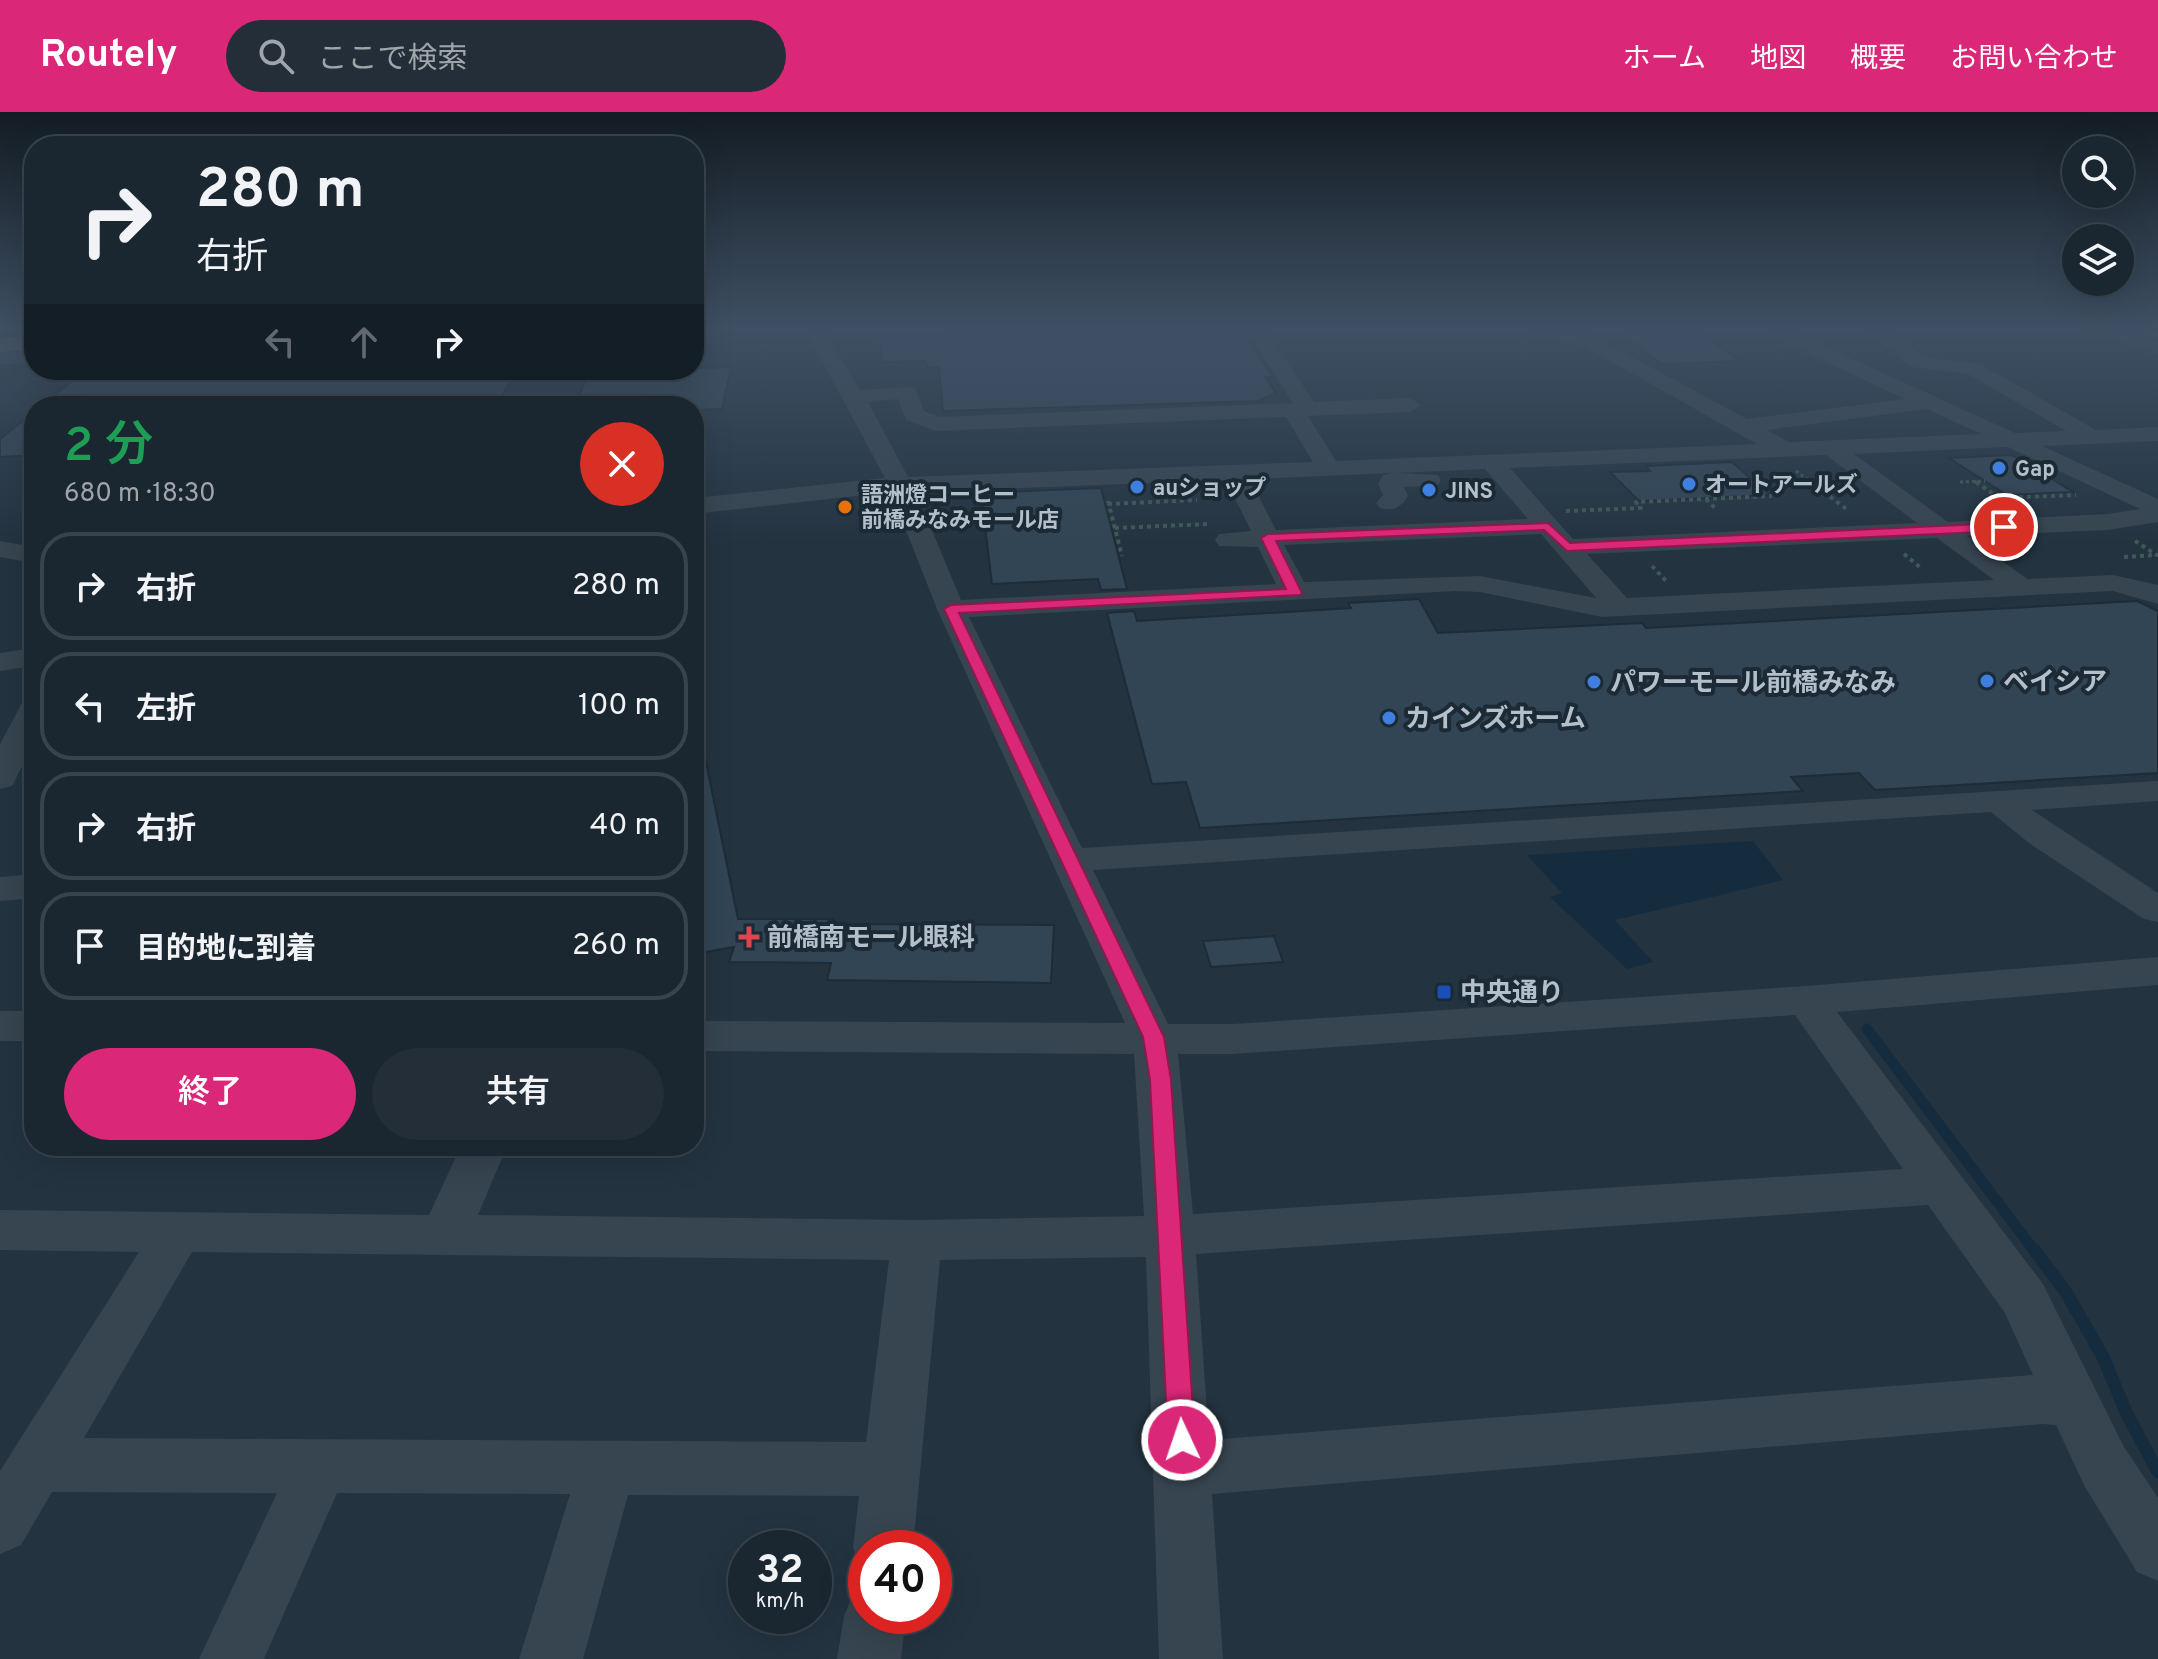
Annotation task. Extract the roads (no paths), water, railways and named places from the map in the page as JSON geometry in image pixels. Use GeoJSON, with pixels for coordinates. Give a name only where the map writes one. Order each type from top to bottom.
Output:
{"type":"FeatureCollection","features":[{"type":"Feature","properties":{"kind":"street"},"geometry":{"type":"LineString","coordinates":[[856,401],[900,484],[951,609],[1153,1037],[1160,1080],[1170,1236],[1191,1659]]}},
{"type":"Feature","properties":{"kind":"street"},"geometry":{"type":"LineString","coordinates":[[910,401],[914,415],[936,424],[1410,405]]}},
{"type":"Feature","properties":{"kind":"street"},"geometry":{"type":"LineString","coordinates":[[1296,410],[1304,404],[1302,401]]}},
{"type":"Feature","properties":{"kind":"street"},"geometry":{"type":"LineString","coordinates":[[1701,401],[1784,449]]}},
{"type":"Feature","properties":{"kind":"street"},"geometry":{"type":"LineString","coordinates":[[2031,401],[2091,436]]}},
{"type":"Feature","properties":{"kind":"street"},"geometry":{"type":"LineString","coordinates":[[1747,426],[1934,402],[2158,511]]}},
{"type":"Feature","properties":{"kind":"street"},"geometry":{"type":"LineString","coordinates":[[1296,410],[1329,469]]}},
{"type":"Feature","properties":{"kind":"street"},"geometry":{"type":"LineString","coordinates":[[1389,503],[1396,496],[1390,484],[1392,480],[1482,471],[1784,449],[2157,435]]}},
{"type":"Feature","properties":{"kind":"street"},"geometry":{"type":"LineString","coordinates":[[1830,447],[2022,588]]}},
{"type":"Feature","properties":{"kind":"street"},"geometry":{"type":"LineString","coordinates":[[704,505],[900,484],[1329,469],[1482,471],[1551,519],[1567,547],[1619,607]]}},
{"type":"Feature","properties":{"kind":"street"},"geometry":{"type":"LineString","coordinates":[[1234,472],[1295,593]]}},
{"type":"Feature","properties":{"kind":"street"},"geometry":{"type":"LineString","coordinates":[[1567,547],[2108,522],[2158,511]]}},
{"type":"Feature","properties":{"kind":"street"},"geometry":{"type":"LineString","coordinates":[[1218,532],[1268,538],[1551,519]]}},
{"type":"Feature","properties":{"kind":"street"},"geometry":{"type":"LineString","coordinates":[[0,549],[24,553]]}},
{"type":"Feature","properties":{"kind":"street"},"geometry":{"type":"LineString","coordinates":[[951,609],[1469,583],[1602,608],[2119,584],[2144,589],[2158,596]]}},
{"type":"Feature","properties":{"kind":"street"},"geometry":{"type":"LineString","coordinates":[[0,662],[24,658]]}},
{"type":"Feature","properties":{"kind":"street"},"geometry":{"type":"LineString","coordinates":[[0,779],[24,729]]}},
{"type":"Feature","properties":{"kind":"street"},"geometry":{"type":"LineString","coordinates":[[1067,860],[2158,791]]}},
{"type":"Feature","properties":{"kind":"street"},"geometry":{"type":"LineString","coordinates":[[2000,802],[2042,835],[2158,910]]}},
{"type":"Feature","properties":{"kind":"street"},"geometry":{"type":"LineString","coordinates":[[0,889],[24,887]]}},
{"type":"Feature","properties":{"kind":"street"},"geometry":{"type":"LineString","coordinates":[[704,1036],[1233,1039],[1806,1000],[2158,971]]}},
{"type":"Feature","properties":{"kind":"street"},"geometry":{"type":"LineString","coordinates":[[1806,1000],[2025,1300],[2104,1466],[2158,1551]]}},
{"type":"Feature","properties":{"kind":"street"},"geometry":{"type":"LineString","coordinates":[[0,1026],[24,1026]]}},
{"type":"Feature","properties":{"kind":"street"},"geometry":{"type":"LineString","coordinates":[[445,1234],[480,1156]]}},
{"type":"Feature","properties":{"kind":"street"},"geometry":{"type":"LineString","coordinates":[[0,1230],[917,1240],[1170,1236],[1941,1185]]}},
{"type":"Feature","properties":{"kind":"street"},"geometry":{"type":"LineString","coordinates":[[0,1525],[177,1234]]}},
{"type":"Feature","properties":{"kind":"street"},"geometry":{"type":"LineString","coordinates":[[886,1530],[917,1240]]}},
{"type":"Feature","properties":{"kind":"street"},"geometry":{"type":"LineString","coordinates":[[1183,1469],[2042,1399],[2071,1401]]}},
{"type":"Feature","properties":{"kind":"street"},"geometry":{"type":"LineString","coordinates":[[38,1465],[894,1469]]}},
{"type":"Feature","properties":{"kind":"street"},"geometry":{"type":"LineString","coordinates":[[231,1659],[320,1466]]}},
{"type":"Feature","properties":{"kind":"street"},"geometry":{"type":"LineString","coordinates":[[551,1659],[607,1467]]}},
{"type":"Feature","properties":{"kind":"street"},"geometry":{"type":"LineString","coordinates":[[869,1659],[872,1634]]}},
{"type":"Feature","properties":{"kind":"water"},"geometry":{"type":"Polygon","coordinates":[[[1753,841],[1783,880],[1615,920],[1653,962],[1627,969],[1550,897],[1562,893],[1527,855],[1753,841]]]}},
{"type":"Feature","properties":{"kind":"waterway"},"geometry":{"type":"LineString","coordinates":[[1867,1029],[2036,1253]]}},
{"type":"Feature","properties":{"kind":"waterway"},"geometry":{"type":"LineString","coordinates":[[2035,1251],[2066,1292],[2103,1357],[2126,1412],[2158,1472]]}},
{"type":"Feature","properties":{"kind":"place","name":"Gap"},"geometry":{"type":"Point","coordinates":[1999,468]}},
{"type":"Feature","properties":{"kind":"place","name":"オートアールズ"},"geometry":{"type":"Point","coordinates":[1689,484]}},
{"type":"Feature","properties":{"kind":"place","name":"auショップ"},"geometry":{"type":"Point","coordinates":[1137,487]}},
{"type":"Feature","properties":{"kind":"place","name":"JINS"},"geometry":{"type":"Point","coordinates":[1429,490]}},
{"type":"Feature","properties":{"kind":"place","name":"語洲燈コーヒー 前橋みなみモール店"},"geometry":{"type":"Point","coordinates":[845,507]}},
{"type":"Feature","properties":{"kind":"place","name":"ベイシア"},"geometry":{"type":"Point","coordinates":[1987,681]}},
{"type":"Feature","properties":{"kind":"place","name":"パワーモール前橋みなみ"},"geometry":{"type":"Point","coordinates":[1594,682]}},
{"type":"Feature","properties":{"kind":"place","name":"カインズホーム"},"geometry":{"type":"Point","coordinates":[1389,718]}},
{"type":"Feature","properties":{"kind":"place","name":"前橋南モール眼科"},"geometry":{"type":"Point","coordinates":[749,937]}},
{"type":"Feature","properties":{"kind":"place","name":"中央通り"},"geometry":{"type":"Point","coordinates":[1444,992]}}]}
